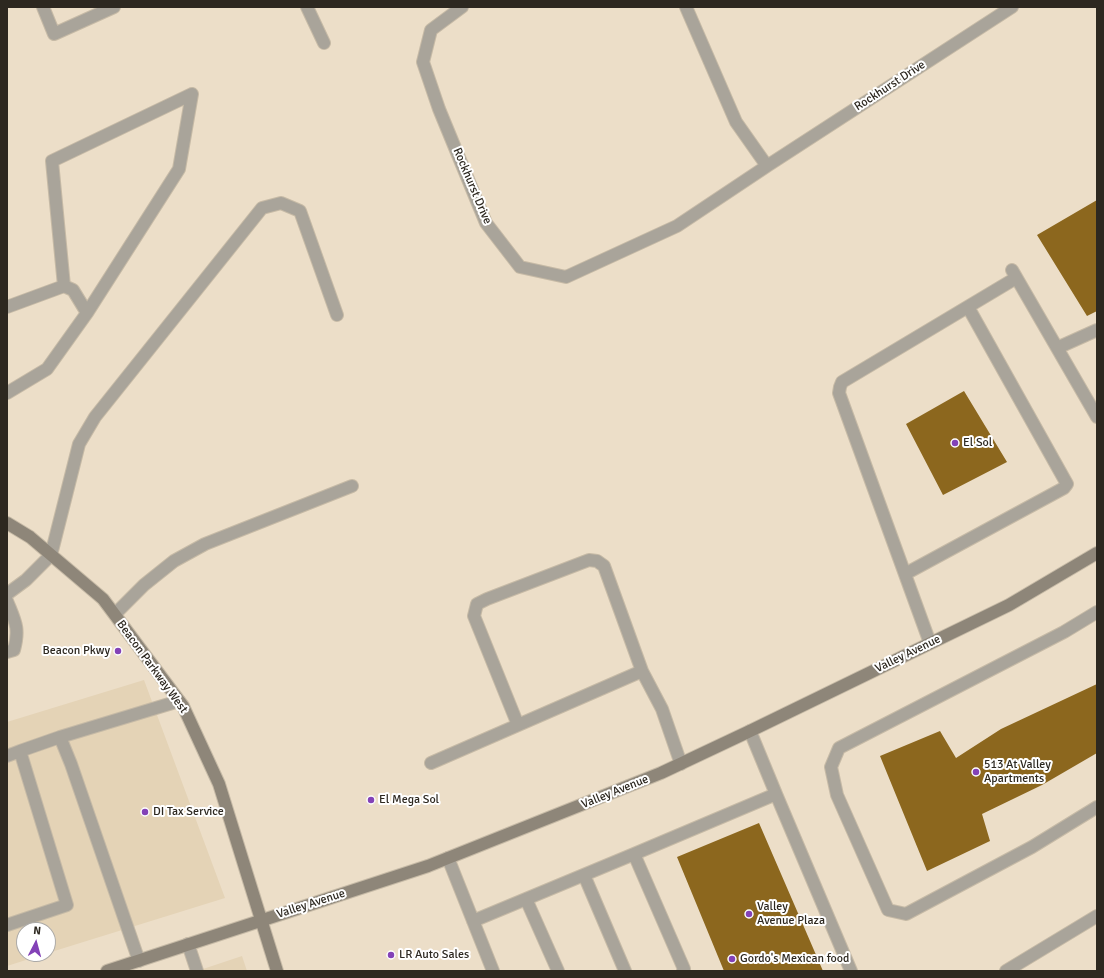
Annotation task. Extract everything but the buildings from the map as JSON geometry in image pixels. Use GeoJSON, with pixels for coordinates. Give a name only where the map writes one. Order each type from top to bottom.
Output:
{"type":"FeatureCollection","features":[{"type":"Feature","properties":{"kind":"main road","name":"Beacon Parkway West"},"geometry":{"type":"LineString","coordinates":[[7,523],[30,537],[103,599],[183,706],[219,784],[277,971]]}},
{"type":"Feature","properties":{"kind":"main road","name":"Valley Avenue"},"geometry":{"type":"LineString","coordinates":[[107,971],[134,965],[188,944],[428,866],[661,773],[1009,605],[1097,553]]}},
{"type":"Feature","properties":{"kind":"street"},"geometry":{"type":"LineString","coordinates":[[43,7],[54,34],[114,7]]}},
{"type":"Feature","properties":{"kind":"street"},"geometry":{"type":"LineString","coordinates":[[307,7],[324,43]]}},
{"type":"Feature","properties":{"kind":"street","name":"Rockhurst Drive"},"geometry":{"type":"LineString","coordinates":[[462,7],[431,30],[423,62],[439,109],[486,223],[520,267],[566,277],[678,226],[767,166],[1012,7]]}},
{"type":"Feature","properties":{"kind":"street"},"geometry":{"type":"LineString","coordinates":[[686,7],[736,122],[767,166]]}},
{"type":"Feature","properties":{"kind":"street"},"geometry":{"type":"LineString","coordinates":[[7,393],[47,369],[87,313],[179,169],[192,94],[52,161],[64,286]]}},
{"type":"Feature","properties":{"kind":"street"},"geometry":{"type":"LineString","coordinates":[[7,594],[26,580],[51,555],[79,444],[95,417],[262,208],[281,203],[300,211],[337,314]]}},
{"type":"Feature","properties":{"kind":"street"},"geometry":{"type":"LineString","coordinates":[[930,643],[839,393],[842,382],[968,307],[1014,274],[1097,417]]}},
{"type":"Feature","properties":{"kind":"street"},"geometry":{"type":"LineString","coordinates":[[7,307],[64,286],[73,290],[87,313]]}},
{"type":"Feature","properties":{"kind":"street"},"geometry":{"type":"LineString","coordinates":[[905,574],[1064,488],[1067,484],[968,307]]}},
{"type":"Feature","properties":{"kind":"street"},"geometry":{"type":"LineString","coordinates":[[1057,348],[1097,330]]}},
{"type":"Feature","properties":{"kind":"street"},"geometry":{"type":"LineString","coordinates":[[115,614],[144,585],[174,560],[204,544],[352,486]]}},
{"type":"Feature","properties":{"kind":"street"},"geometry":{"type":"LineString","coordinates":[[518,725],[474,616],[477,604],[487,598],[589,560],[597,561],[604,566],[642,671],[662,709],[681,764]]}},
{"type":"Feature","properties":{"kind":"street"},"geometry":{"type":"LineString","coordinates":[[7,601],[17,629],[17,638],[14,650],[7,652]]}},
{"type":"Feature","properties":{"kind":"street"},"geometry":{"type":"LineString","coordinates":[[1097,612],[1064,632],[838,748],[831,767],[837,795],[888,910],[906,914],[1032,847],[1097,807]]}},
{"type":"Feature","properties":{"kind":"street"},"geometry":{"type":"LineString","coordinates":[[431,762],[642,671]]}},
{"type":"Feature","properties":{"kind":"street"},"geometry":{"type":"LineString","coordinates":[[7,756],[60,737],[179,701]]}},
{"type":"Feature","properties":{"kind":"street"},"geometry":{"type":"LineString","coordinates":[[750,731],[851,971]]}},
{"type":"Feature","properties":{"kind":"street"},"geometry":{"type":"LineString","coordinates":[[60,737],[71,764],[134,965]]}},
{"type":"Feature","properties":{"kind":"street"},"geometry":{"type":"LineString","coordinates":[[7,925],[68,905],[20,752]]}},
{"type":"Feature","properties":{"kind":"street"},"geometry":{"type":"LineString","coordinates":[[473,921],[776,794]]}},
{"type":"Feature","properties":{"kind":"street"},"geometry":{"type":"LineString","coordinates":[[634,854],[684,969],[682,971]]}},
{"type":"Feature","properties":{"kind":"street"},"geometry":{"type":"LineString","coordinates":[[448,858],[493,971]]}},
{"type":"Feature","properties":{"kind":"street"},"geometry":{"type":"LineString","coordinates":[[584,875],[625,971]]}},
{"type":"Feature","properties":{"kind":"street"},"geometry":{"type":"LineString","coordinates":[[526,899],[558,971]]}},
{"type":"Feature","properties":{"kind":"street"},"geometry":{"type":"LineString","coordinates":[[1006,971],[1097,916]]}},
{"type":"Feature","properties":{"kind":"street"},"geometry":{"type":"LineString","coordinates":[[188,944],[197,971]]}},
{"type":"Feature","properties":{"kind":"shaded area"},"geometry":{"type":"Polygon","coordinates":[[[144,680],[225,898],[56,951],[56,922],[16,922],[16,962],[20,962],[7,966],[7,722],[144,680]]]}},
{"type":"Feature","properties":{"kind":"shaded area"},"geometry":{"type":"Polygon","coordinates":[[[242,956],[247,971],[197,971],[242,956]]]}},
{"type":"Feature","properties":{"kind":"place","name":"El Sol"},"geometry":{"type":"Point","coordinates":[955,443]}},
{"type":"Feature","properties":{"kind":"place","name":"Beacon Pkwy"},"geometry":{"type":"Point","coordinates":[118,651]}},
{"type":"Feature","properties":{"kind":"place","name":"513 At Valley Apartments"},"geometry":{"type":"Point","coordinates":[976,772]}},
{"type":"Feature","properties":{"kind":"place","name":"El Mega Sol"},"geometry":{"type":"Point","coordinates":[371,800]}},
{"type":"Feature","properties":{"kind":"place","name":"DI Tax Service"},"geometry":{"type":"Point","coordinates":[145,812]}},
{"type":"Feature","properties":{"kind":"place","name":"Valley Avenue Plaza"},"geometry":{"type":"Point","coordinates":[749,914]}},
{"type":"Feature","properties":{"kind":"place","name":"LR Auto Sales"},"geometry":{"type":"Point","coordinates":[391,955]}},
{"type":"Feature","properties":{"kind":"place","name":"Gordo's Mexican food"},"geometry":{"type":"Point","coordinates":[732,959]}}]}
